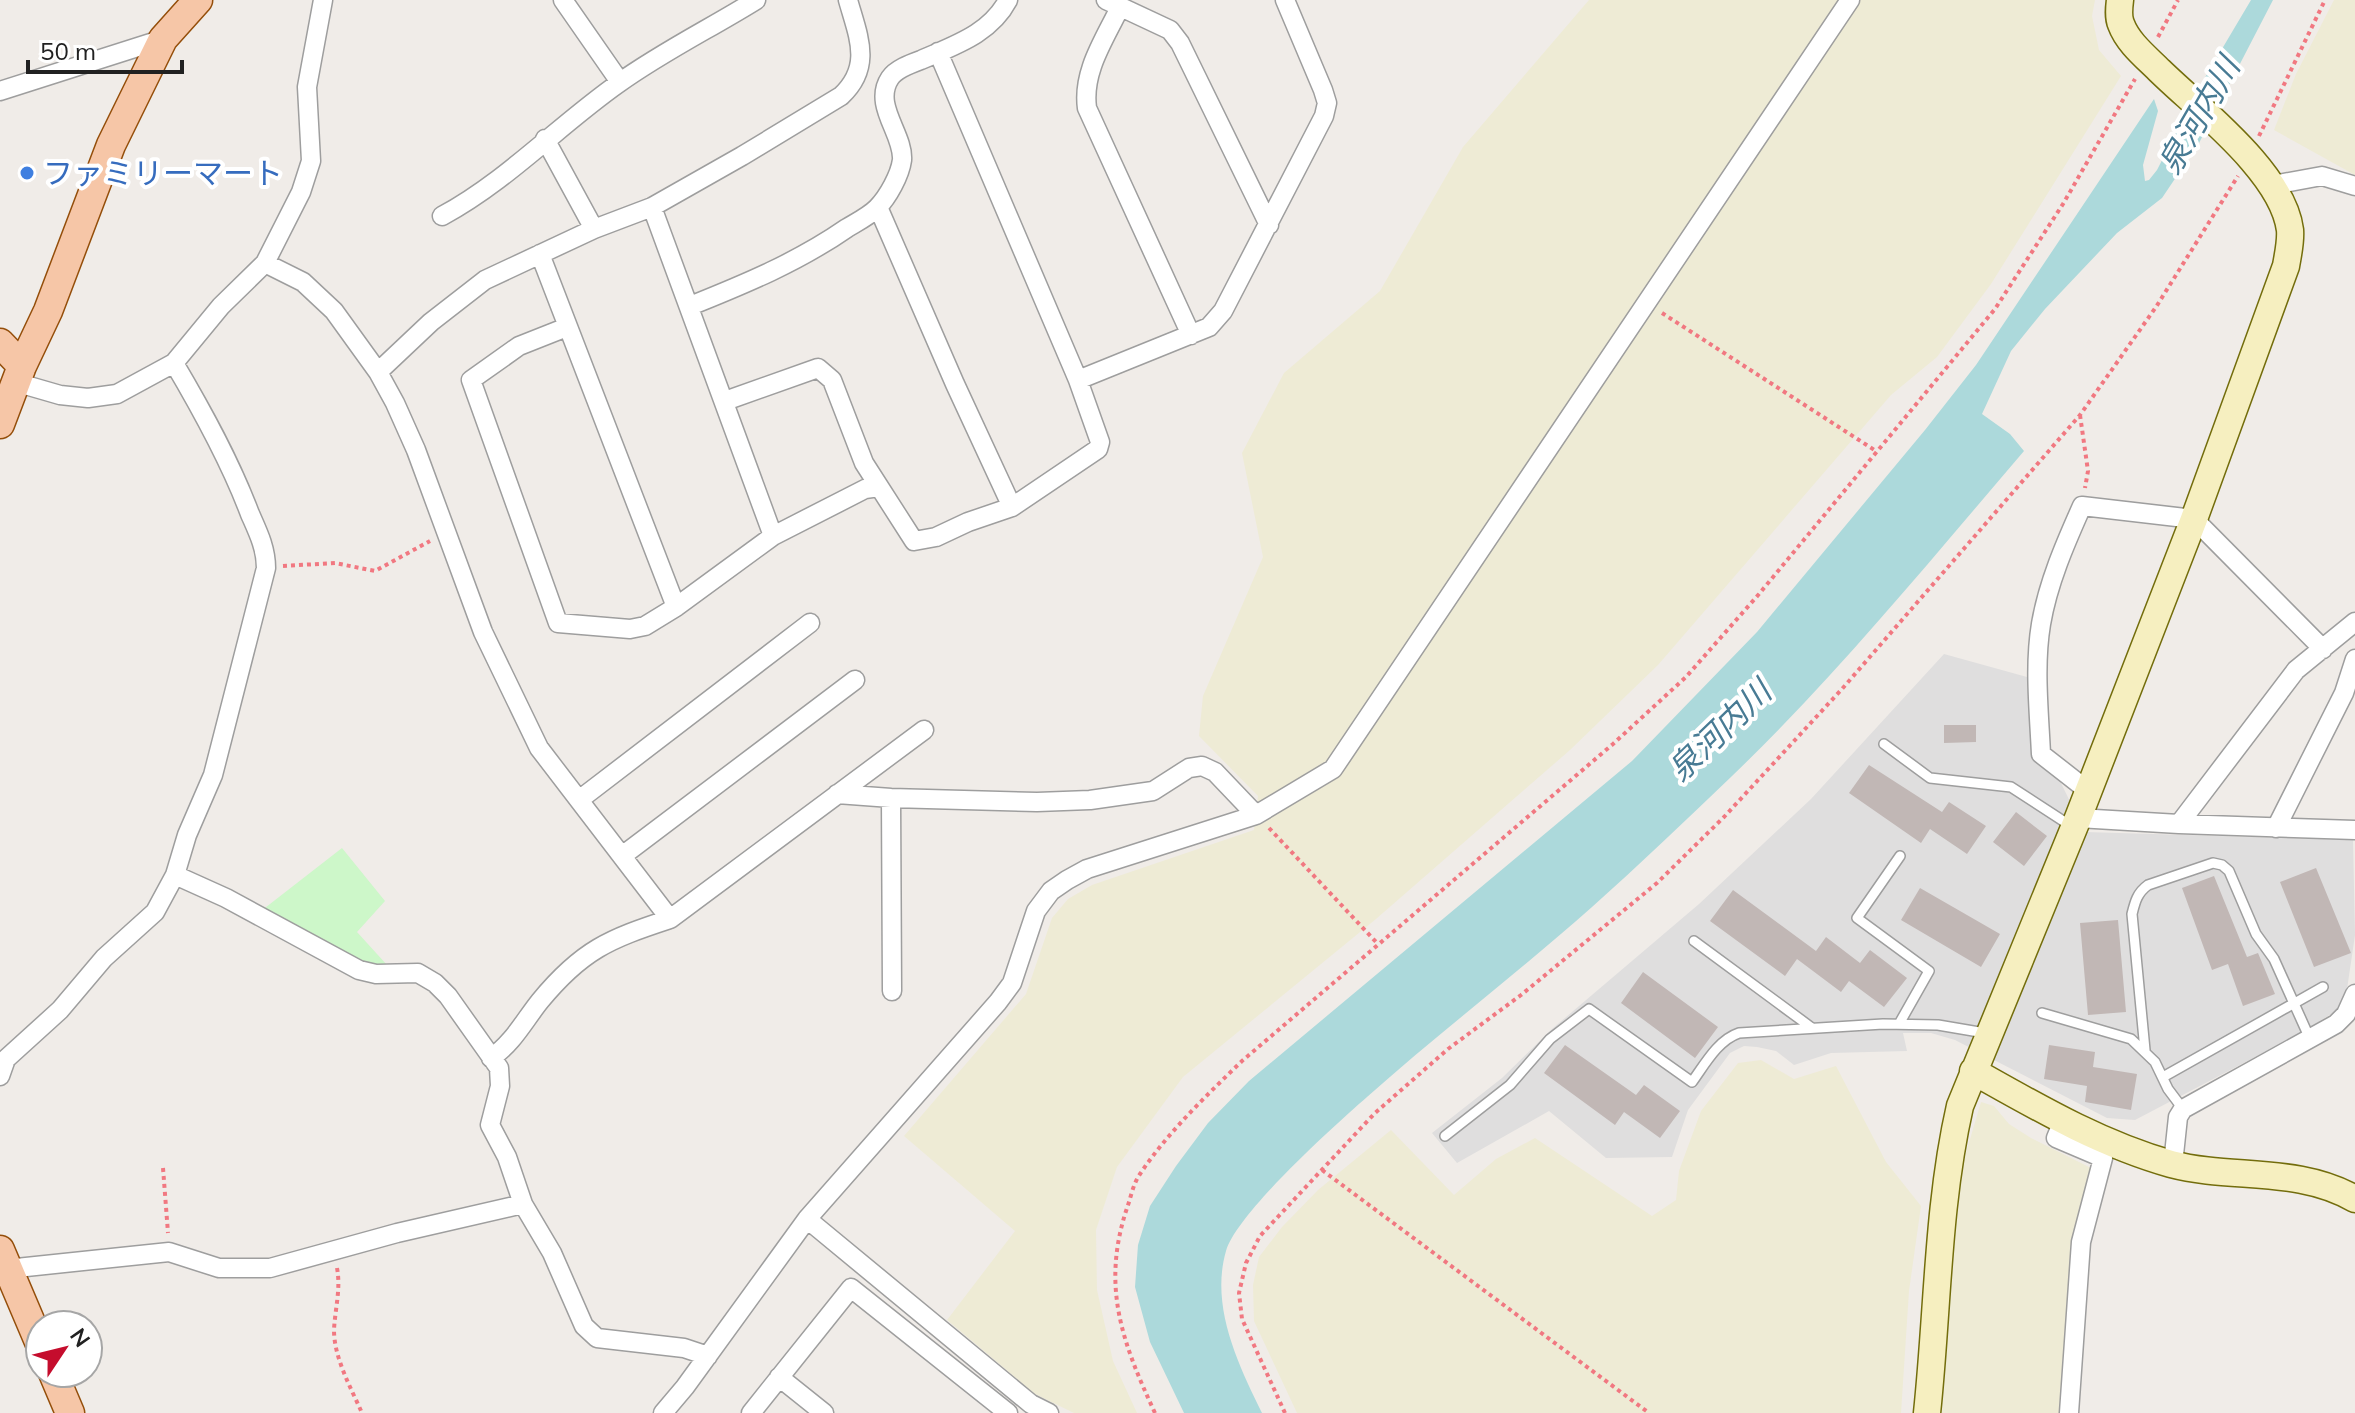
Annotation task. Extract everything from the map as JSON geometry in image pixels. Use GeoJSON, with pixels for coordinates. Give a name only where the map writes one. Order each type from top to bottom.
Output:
{"type":"FeatureCollection","features":[{"type":"Feature","properties":{"kind":"main road"},"geometry":{"type":"LineString","coordinates":[[0,424],[18,374],[48,311],[111,145],[163,39],[198,0]]}},
{"type":"Feature","properties":{"kind":"main road"},"geometry":{"type":"LineString","coordinates":[[0,343],[18,374]]}},
{"type":"Feature","properties":{"kind":"main road"},"geometry":{"type":"LineString","coordinates":[[4,1260],[25,1309]]}},
{"type":"Feature","properties":{"kind":"main road"},"geometry":{"type":"LineString","coordinates":[[60,1389],[70,1413]]}},
{"type":"Feature","properties":{"kind":"street"},"geometry":{"type":"LineString","coordinates":[[18,374],[60,395],[88,398],[117,394],[174,363],[221,306],[265,263],[301,192],[311,161],[307,87],[323,0]]}},
{"type":"Feature","properties":{"kind":"street"},"geometry":{"type":"LineString","coordinates":[[563,0],[620,82]]}},
{"type":"Feature","properties":{"kind":"street"},"geometry":{"type":"LineString","coordinates":[[442,216],[474,199],[545,139],[620,82],[756,0]]}},
{"type":"Feature","properties":{"kind":"street"},"geometry":{"type":"LineString","coordinates":[[378,372],[431,322],[485,280],[594,229],[652,207],[841,96],[852,85],[859,71],[861,52],[848,0]]}},
{"type":"Feature","properties":{"kind":"street"},"geometry":{"type":"LineString","coordinates":[[690,306],[756,280],[818,248],[878,207],[895,181],[902,157],[885,105],[886,87],[891,76],[904,67],[984,31],[1000,16],[1008,0]]}},
{"type":"Feature","properties":{"kind":"street"},"geometry":{"type":"LineString","coordinates":[[1078,380],[1209,327],[1223,311],[1324,116],[1327,103],[1285,0]]}},
{"type":"Feature","properties":{"kind":"street"},"geometry":{"type":"LineString","coordinates":[[663,1413],[807,1219],[900,1117],[998,1002],[1012,983],[1036,911],[1051,891],[1087,869],[1256,815],[1333,769],[1850,0]]}},
{"type":"Feature","properties":{"kind":"street"},"geometry":{"type":"LineString","coordinates":[[1927,1413],[1941,1223],[1950,1151],[1960,1106],[2076,823],[2194,519],[2286,266],[2290,232],[2287,214],[2273,185],[2246,153],[2128,38],[2120,22],[2120,0]]}},
{"type":"Feature","properties":{"kind":"street"},"geometry":{"type":"LineString","coordinates":[[1191,335],[1087,108],[1085,93],[1088,74],[1113,3],[1170,30],[1180,43],[1269,225]]}},
{"type":"Feature","properties":{"kind":"street"},"geometry":{"type":"LineString","coordinates":[[0,91],[163,39]]}},
{"type":"Feature","properties":{"kind":"street"},"geometry":{"type":"LineString","coordinates":[[725,401],[818,368],[832,380],[864,463],[914,541],[936,537],[1012,507],[1098,449],[1100,442],[1078,380],[938,52]]}},
{"type":"Feature","properties":{"kind":"street"},"geometry":{"type":"LineString","coordinates":[[545,139],[594,229]]}},
{"type":"Feature","properties":{"kind":"street"},"geometry":{"type":"LineString","coordinates":[[2273,185],[2322,176],[2355,186]]}},
{"type":"Feature","properties":{"kind":"street"},"geometry":{"type":"LineString","coordinates":[[652,207],[773,536]]}},
{"type":"Feature","properties":{"kind":"street"},"geometry":{"type":"LineString","coordinates":[[878,207],[1012,507]]}},
{"type":"Feature","properties":{"kind":"street"},"geometry":{"type":"LineString","coordinates":[[540,254],[676,607]]}},
{"type":"Feature","properties":{"kind":"street"},"geometry":{"type":"LineString","coordinates":[[265,263],[303,282],[334,311],[378,372],[416,450],[483,632],[539,748],[670,919]]}},
{"type":"Feature","properties":{"kind":"street"},"geometry":{"type":"LineString","coordinates":[[567,327],[519,346],[471,380],[558,623],[630,629],[645,626],[773,536],[865,489],[879,487]]}},
{"type":"Feature","properties":{"kind":"street"},"geometry":{"type":"LineString","coordinates":[[0,1076],[6,1059],[60,1010],[104,958],[155,912],[175,875],[187,835],[213,775],[266,568],[266,554],[236,478],[174,363]]}},
{"type":"Feature","properties":{"kind":"street"},"geometry":{"type":"LineString","coordinates":[[2087,790],[2041,754],[2037,677],[2041,624],[2056,564],[2082,506],[2194,519],[2323,649]]}},
{"type":"Feature","properties":{"kind":"street"},"geometry":{"type":"LineString","coordinates":[[2179,824],[2296,670],[2355,622]]}},
{"type":"Feature","properties":{"kind":"street"},"geometry":{"type":"LineString","coordinates":[[579,800],[810,623]]}},
{"type":"Feature","properties":{"kind":"street"},"geometry":{"type":"LineString","coordinates":[[2276,828],[2350,696],[2355,659]]}},
{"type":"Feature","properties":{"kind":"street"},"geometry":{"type":"LineString","coordinates":[[622,856],[855,680]]}},
{"type":"Feature","properties":{"kind":"street"},"geometry":{"type":"LineString","coordinates":[[491,1058],[507,1047],[568,969],[601,944],[670,919],[924,730]]}},
{"type":"Feature","properties":{"kind":"street"},"geometry":{"type":"LineString","coordinates":[[837,794],[1037,802],[1090,800],[1153,791],[1189,768],[1202,766],[1215,772],[1256,815]]}},
{"type":"Feature","properties":{"kind":"street"},"geometry":{"type":"LineString","coordinates":[[891,798],[892,991]]}},
{"type":"Feature","properties":{"kind":"street"},"geometry":{"type":"LineString","coordinates":[[2076,823],[2355,830]]}},
{"type":"Feature","properties":{"kind":"street"},"geometry":{"type":"LineString","coordinates":[[175,875],[226,898],[359,970],[376,974],[418,973],[448,996],[499,1068],[500,1086],[490,1125],[507,1157],[523,1204],[552,1253],[584,1326],[597,1338],[684,1348],[708,1356]]}},
{"type":"Feature","properties":{"kind":"street"},"geometry":{"type":"LineString","coordinates":[[2173,1164],[2178,1117],[2183,1109],[2336,1024],[2346,1014],[2355,994]]}},
{"type":"Feature","properties":{"kind":"street"},"geometry":{"type":"LineString","coordinates":[[1973,1071],[2063,1121],[2122,1148],[2173,1164],[2215,1171],[2268,1174],[2350,1188]]}},
{"type":"Feature","properties":{"kind":"street"},"geometry":{"type":"LineString","coordinates":[[2063,1121],[2056,1138],[2103,1158],[2081,1242],[2069,1413]]}},
{"type":"Feature","properties":{"kind":"street"},"geometry":{"type":"LineString","coordinates":[[4,1260],[169,1252],[219,1268],[270,1268],[523,1204]]}},
{"type":"Feature","properties":{"kind":"street"},"geometry":{"type":"LineString","coordinates":[[807,1219],[1031,1404],[1049,1413]]}},
{"type":"Feature","properties":{"kind":"street"},"geometry":{"type":"LineString","coordinates":[[751,1413],[851,1288],[1008,1413]]}},
{"type":"Feature","properties":{"kind":"street"},"geometry":{"type":"LineString","coordinates":[[779,1377],[824,1413]]}},
{"type":"Feature","properties":{"kind":"lane"},"geometry":{"type":"LineString","coordinates":[[1884,744],[1930,778],[2011,787],[2076,823]]}},
{"type":"Feature","properties":{"kind":"lane"},"geometry":{"type":"LineString","coordinates":[[1899,1024],[1929,971],[1857,918],[1900,856]]}},
{"type":"Feature","properties":{"kind":"lane"},"geometry":{"type":"LineString","coordinates":[[2145,1050],[2132,914],[2135,902],[2140,891],[2148,885],[2213,863],[2229,871],[2256,934],[2274,959],[2310,1039]]}},
{"type":"Feature","properties":{"kind":"lane"},"geometry":{"type":"LineString","coordinates":[[1694,941],[1812,1028]]}},
{"type":"Feature","properties":{"kind":"lane"},"geometry":{"type":"LineString","coordinates":[[2163,1077],[2323,987]]}},
{"type":"Feature","properties":{"kind":"lane"},"geometry":{"type":"LineString","coordinates":[[1445,1136],[1510,1085],[1550,1039],[1589,1009],[1692,1082],[1729,1036],[1739,1033],[1899,1024],[1938,1025],[1989,1034]]}},
{"type":"Feature","properties":{"kind":"lane"},"geometry":{"type":"LineString","coordinates":[[2042,1013],[2131,1039],[2145,1050],[2183,1109]]}},
{"type":"Feature","properties":{"kind":"path"},"geometry":{"type":"LineString","coordinates":[[1155,1413],[1132,1365],[1115,1302],[1116,1240],[1138,1177],[1186,1116],[1242,1061],[1613,744],[1686,677],[1759,594],[1995,309],[2150,62],[2178,0]]}},
{"type":"Feature","properties":{"kind":"path"},"geometry":{"type":"LineString","coordinates":[[1285,1413],[1242,1319],[1239,1293],[1246,1263],[1260,1236],[1375,1113],[1448,1049],[1521,995],[1657,883],[1724,817],[1901,623],[2080,415],[2156,307],[2246,153],[2325,0]]}},
{"type":"Feature","properties":{"kind":"path"},"geometry":{"type":"LineString","coordinates":[[1646,303],[1876,452]]}},
{"type":"Feature","properties":{"kind":"path"},"geometry":{"type":"LineString","coordinates":[[2080,415],[2088,471],[2082,506]]}},
{"type":"Feature","properties":{"kind":"path"},"geometry":{"type":"LineString","coordinates":[[266,568],[335,563],[375,571],[446,533]]}},
{"type":"Feature","properties":{"kind":"path"},"geometry":{"type":"LineString","coordinates":[[1256,815],[1377,943]]}},
{"type":"Feature","properties":{"kind":"path"},"geometry":{"type":"LineString","coordinates":[[163,1168],[169,1252]]}},
{"type":"Feature","properties":{"kind":"path"},"geometry":{"type":"LineString","coordinates":[[1322,1170],[1649,1413]]}},
{"type":"Feature","properties":{"kind":"path"},"geometry":{"type":"LineString","coordinates":[[333,1250],[340,1282],[334,1334],[339,1356],[362,1413]]}},
{"type":"Feature","properties":{"kind":"shaded area"},"geometry":{"type":"Polygon","coordinates":[[[1589,0],[2095,0],[2092,16],[2099,50],[2121,76],[1991,284],[1937,357],[1891,395],[1658,665],[1570,750],[1376,919],[1183,1077],[1117,1167],[1096,1230],[1097,1290],[1113,1361],[1137,1413],[1074,1413],[1035,1394],[947,1320],[1015,1231],[904,1136],[1026,994],[1052,918],[1068,899],[1092,885],[1254,830],[1258,796],[1199,736],[1203,696],[1263,557],[1242,453],[1284,373],[1380,291],[1463,147],[1589,0]]]}},
{"type":"Feature","properties":{"kind":"shaded area"},"geometry":{"type":"Polygon","coordinates":[[[2334,0],[2355,0],[2355,175],[2274,130],[2296,74],[2334,0]]]}},
{"type":"Feature","properties":{"kind":"shaded area"},"geometry":{"type":"Polygon","coordinates":[[[1944,654],[2027,677],[2033,757],[2058,777],[2085,832],[2353,840],[2355,935],[2346,996],[2336,1011],[2299,1034],[2135,1120],[2107,1118],[1955,1040],[1931,1033],[1903,1033],[1907,1051],[1831,1053],[1794,1065],[1776,1051],[1757,1047],[1744,1046],[1730,1053],[1688,1110],[1672,1157],[1606,1158],[1549,1111],[1457,1163],[1432,1133],[1502,1078],[1552,1029],[1699,904],[1811,799],[1944,654]]]}},
{"type":"Feature","properties":{"kind":"shaded area"},"geometry":{"type":"Polygon","coordinates":[[[1761,1060],[1794,1079],[1836,1066],[1886,1162],[1921,1206],[1909,1291],[1901,1413],[1297,1413],[1254,1321],[1253,1285],[1259,1257],[1282,1227],[1318,1190],[1391,1130],[1454,1195],[1496,1159],[1535,1138],[1652,1216],[1676,1200],[1679,1171],[1701,1111],[1738,1063],[1761,1060]]]}},
{"type":"Feature","properties":{"kind":"shaded area"},"geometry":{"type":"Polygon","coordinates":[[[1981,1102],[1994,1106],[2009,1124],[2031,1138],[2091,1168],[2063,1413],[1940,1413],[1956,1187],[1981,1102]]]}},
{"type":"Feature","properties":{"kind":"green space"},"geometry":{"type":"Polygon","coordinates":[[[342,848],[385,901],[357,932],[387,965],[360,963],[261,911],[342,848]]]}},
{"type":"Feature","properties":{"kind":"water","name":"泉河内川"},"geometry":{"type":"Polygon","coordinates":[[[2251,0],[2273,0],[2199,143],[2162,198],[2117,233],[2045,309],[2011,351],[1982,414],[2010,434],[2024,451],[1845,659],[1770,739],[1592,907],[1352,1110],[1267,1193],[1234,1235],[1226,1251],[1222,1272],[1224,1314],[1229,1334],[1262,1413],[1184,1413],[1150,1342],[1135,1287],[1138,1245],[1150,1206],[1208,1123],[1249,1081],[1632,761],[1757,632],[1976,365],[2154,99],[2158,111],[2143,165],[2145,181],[2157,170],[2200,86],[2251,0]]]}},
{"type":"Feature","properties":{"kind":"building"},"geometry":{"type":"Polygon","coordinates":[[[1944,725],[1976,725],[1976,742],[1944,743],[1944,725]]]}},
{"type":"Feature","properties":{"kind":"building"},"geometry":{"type":"Polygon","coordinates":[[[1869,765],[1942,812],[1949,802],[1986,826],[1967,854],[1930,829],[1921,843],[1849,793],[1869,765]]]}},
{"type":"Feature","properties":{"kind":"building"},"geometry":{"type":"Polygon","coordinates":[[[2016,812],[2047,836],[2024,866],[1993,842],[2016,812]]]}},
{"type":"Feature","properties":{"kind":"building"},"geometry":{"type":"Polygon","coordinates":[[[2316,868],[2351,953],[2314,967],[2280,882],[2316,868]]]}},
{"type":"Feature","properties":{"kind":"building"},"geometry":{"type":"Polygon","coordinates":[[[2214,876],[2247,957],[2258,953],[2275,994],[2243,1006],[2228,964],[2212,970],[2182,888],[2214,876]]]}},
{"type":"Feature","properties":{"kind":"building"},"geometry":{"type":"Polygon","coordinates":[[[1920,888],[2000,934],[1981,967],[1901,920],[1920,888]]]}},
{"type":"Feature","properties":{"kind":"building"},"geometry":{"type":"Polygon","coordinates":[[[1733,890],[1816,951],[1826,937],[1860,963],[1870,950],[1907,978],[1884,1007],[1849,981],[1841,992],[1797,959],[1785,976],[1710,921],[1733,890]]]}},
{"type":"Feature","properties":{"kind":"building"},"geometry":{"type":"Polygon","coordinates":[[[2118,920],[2126,1012],[2088,1015],[2080,923],[2118,920]]]}},
{"type":"Feature","properties":{"kind":"building"},"geometry":{"type":"Polygon","coordinates":[[[1643,972],[1718,1027],[1695,1058],[1621,1003],[1643,972]]]}},
{"type":"Feature","properties":{"kind":"building"},"geometry":{"type":"Polygon","coordinates":[[[1565,1045],[1636,1095],[1644,1085],[1680,1111],[1660,1138],[1624,1112],[1615,1125],[1544,1073],[1565,1045]]]}},
{"type":"Feature","properties":{"kind":"building"},"geometry":{"type":"Polygon","coordinates":[[[2049,1045],[2095,1052],[2093,1067],[2137,1074],[2131,1110],[2085,1102],[2087,1086],[2044,1079],[2049,1045]]]}},
{"type":"Feature","properties":{"kind":"place","name":"ファミリーマート"},"geometry":{"type":"Point","coordinates":[27,173]}}]}
